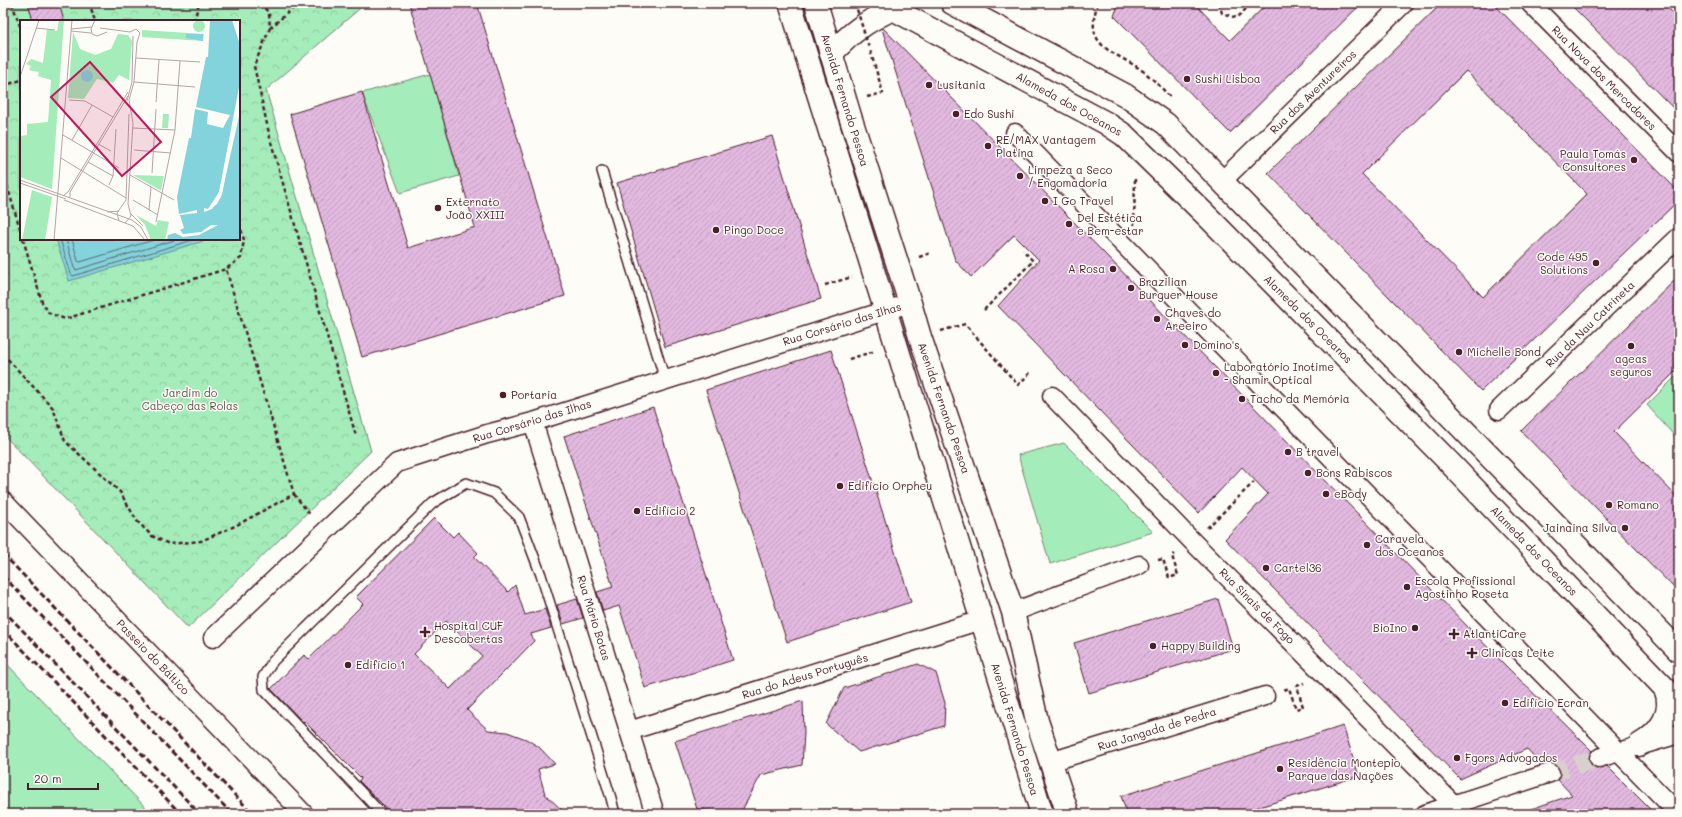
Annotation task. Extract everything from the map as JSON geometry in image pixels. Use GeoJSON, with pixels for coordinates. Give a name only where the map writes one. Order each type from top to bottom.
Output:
{"type":"FeatureCollection","features":[{"type":"Feature","properties":{"kind":"main road","name":"Avenida Fernando Pessoa"},"geometry":{"type":"LineString","coordinates":[[790,3],[884,310],[1042,814]]}},
{"type":"Feature","properties":{"kind":"main road","name":"Avenida Fernando Pessoa"},"geometry":{"type":"LineString","coordinates":[[816,3],[920,337],[1013,612],[1037,722],[1068,814]]}},
{"type":"Feature","properties":{"kind":"main road"},"geometry":{"type":"LineString","coordinates":[[952,3],[1136,102],[1166,124],[1679,651]]}},
{"type":"Feature","properties":{"kind":"main road"},"geometry":{"type":"LineString","coordinates":[[831,54],[849,35],[889,6]]}},
{"type":"Feature","properties":{"kind":"main road","name":"Alameda dos Oceanos"},"geometry":{"type":"LineString","coordinates":[[889,6],[1106,123],[1124,135],[1150,159],[1442,455],[1672,696]]}},
{"type":"Feature","properties":{"kind":"main road"},"geometry":{"type":"LineString","coordinates":[[1639,745],[1656,732],[1665,718],[1669,703],[1668,697],[1672,696]]}},
{"type":"Feature","properties":{"kind":"street","name":"Rua dos Aventureiros"},"geometry":{"type":"LineString","coordinates":[[1222,181],[1404,3]]}},
{"type":"Feature","properties":{"kind":"street","name":"Rua Nova dos Mercadores"},"geometry":{"type":"LineString","coordinates":[[1530,3],[1679,153]]}},
{"type":"Feature","properties":{"kind":"street"},"geometry":{"type":"LineString","coordinates":[[1015,133],[1679,814]]}},
{"type":"Feature","properties":{"kind":"street","name":"Rua da Nau Catrineta"},"geometry":{"type":"LineString","coordinates":[[1500,410],[1679,237]]}},
{"type":"Feature","properties":{"kind":"street","name":"Rua Corsário das Ilhas"},"geometry":{"type":"LineString","coordinates":[[213,638],[397,463],[488,434],[533,422],[910,303]]}},
{"type":"Feature","properties":{"kind":"street","name":"Rua Sinais de Fogo"},"geometry":{"type":"LineString","coordinates":[[1052,396],[1193,542],[1459,810]]}},
{"type":"Feature","properties":{"kind":"street","name":"Rua Mário Botas"},"geometry":{"type":"LineString","coordinates":[[533,422],[655,814]]}},
{"type":"Feature","properties":{"kind":"street","name":"Passeio do Báltico"},"geometry":{"type":"LineString","coordinates":[[3,501],[304,814]]}},
{"type":"Feature","properties":{"kind":"street"},"geometry":{"type":"LineString","coordinates":[[1013,612],[1138,565]]}},
{"type":"Feature","properties":{"kind":"street","name":"Rua do Adeus Português"},"geometry":{"type":"LineString","coordinates":[[629,731],[981,620]]}},
{"type":"Feature","properties":{"kind":"street","name":"Rua Jangada de Pedra"},"geometry":{"type":"LineString","coordinates":[[1050,762],[1265,696]]}},
{"type":"Feature","properties":{"kind":"street"},"geometry":{"type":"LineString","coordinates":[[1599,758],[1679,734]]}},
{"type":"Feature","properties":{"kind":"street"},"geometry":{"type":"LineString","coordinates":[[1425,814],[1459,810],[1501,788],[1550,773]]}},
{"type":"Feature","properties":{"kind":"lane"},"geometry":{"type":"LineString","coordinates":[[602,172],[665,380]]}},
{"type":"Feature","properties":{"kind":"lane"},"geometry":{"type":"LineString","coordinates":[[382,814],[264,690],[263,677],[273,661],[433,503],[466,484],[494,493],[519,517],[541,575],[615,814]]}},
{"type":"Feature","properties":{"kind":"path"},"geometry":{"type":"LineString","coordinates":[[12,3],[20,26]]}},
{"type":"Feature","properties":{"kind":"path"},"geometry":{"type":"LineString","coordinates":[[88,3],[96,20]]}},
{"type":"Feature","properties":{"kind":"path"},"geometry":{"type":"LineString","coordinates":[[194,20],[199,3]]}},
{"type":"Feature","properties":{"kind":"path"},"geometry":{"type":"LineString","coordinates":[[260,3],[269,13],[270,28]]}},
{"type":"Feature","properties":{"kind":"path"},"geometry":{"type":"LineString","coordinates":[[299,3],[270,28],[254,66],[271,142],[356,436]]}},
{"type":"Feature","properties":{"kind":"path"},"geometry":{"type":"LineString","coordinates":[[855,3],[883,93]]}},
{"type":"Feature","properties":{"kind":"path"},"geometry":{"type":"LineString","coordinates":[[1098,3],[1094,23],[1095,33],[1098,40],[1108,50],[1144,72],[1172,98]]}},
{"type":"Feature","properties":{"kind":"path"},"geometry":{"type":"LineString","coordinates":[[1220,3],[1222,13],[1237,18],[1252,3]]}},
{"type":"Feature","properties":{"kind":"path"},"geometry":{"type":"LineString","coordinates":[[3,86],[20,80]]}},
{"type":"Feature","properties":{"kind":"path"},"geometry":{"type":"LineString","coordinates":[[1136,230],[1134,225],[1136,176],[1150,159]]}},
{"type":"Feature","properties":{"kind":"path"},"geometry":{"type":"LineString","coordinates":[[3,172],[20,229]]}},
{"type":"Feature","properties":{"kind":"path"},"geometry":{"type":"LineString","coordinates":[[23,240],[42,302],[49,313],[65,319],[226,269],[241,258],[244,240],[240,225]]}},
{"type":"Feature","properties":{"kind":"path"},"geometry":{"type":"LineString","coordinates":[[984,310],[1033,261],[1023,250]]}},
{"type":"Feature","properties":{"kind":"path"},"geometry":{"type":"LineString","coordinates":[[226,269],[294,494],[307,513],[327,529]]}},
{"type":"Feature","properties":{"kind":"path"},"geometry":{"type":"LineString","coordinates":[[986,348],[1018,385],[1030,373]]}},
{"type":"Feature","properties":{"kind":"path"},"geometry":{"type":"LineString","coordinates":[[3,354],[53,408],[66,441],[120,492],[137,521],[152,536],[170,544],[201,541],[235,526],[294,494]]}},
{"type":"Feature","properties":{"kind":"path"},"geometry":{"type":"LineString","coordinates":[[1163,559],[1169,578],[1178,575],[1172,556],[1193,542],[1254,482]]}},
{"type":"Feature","properties":{"kind":"path"},"geometry":{"type":"LineString","coordinates":[[1265,696],[1289,688],[1296,709],[1303,707],[1297,686],[1326,675]]}},
{"type":"Feature","properties":{"kind":"green space","name":"Jardim do Cabeço das Rolas"},"geometry":{"type":"Polygon","coordinates":[[[3,3],[366,3],[266,90],[371,451],[188,628],[3,434],[3,3]]]}},
{"type":"Feature","properties":{"kind":"green space"},"geometry":{"type":"Polygon","coordinates":[[[430,74],[459,176],[400,193],[362,93],[430,74]]]}},
{"type":"Feature","properties":{"kind":"green space"},"geometry":{"type":"Polygon","coordinates":[[[1679,373],[1679,441],[1647,405],[1679,373]]]}},
{"type":"Feature","properties":{"kind":"green space"},"geometry":{"type":"Polygon","coordinates":[[[1064,443],[1153,532],[1050,564],[1018,455],[1064,443]]]}},
{"type":"Feature","properties":{"kind":"green space"},"geometry":{"type":"Polygon","coordinates":[[[3,660],[152,814],[3,814],[3,660]]]}},
{"type":"Feature","properties":{"kind":"water"},"geometry":{"type":"Polygon","coordinates":[[[56,240],[207,240],[69,281],[56,240]]]}},
{"type":"Feature","properties":{"kind":"building"},"geometry":{"type":"Polygon","coordinates":[[[28,3],[59,3],[64,20],[33,20],[28,3]]]}},
{"type":"Feature","properties":{"kind":"building"},"geometry":{"type":"Polygon","coordinates":[[[409,3],[477,3],[565,296],[362,357],[290,114],[362,92],[408,248],[475,227],[409,3]]]}},
{"type":"Feature","properties":{"kind":"building"},"geometry":{"type":"Polygon","coordinates":[[[1119,3],[1194,3],[1230,40],[1268,3],[1362,3],[1230,133],[1114,16],[1119,3]]]}},
{"type":"Feature","properties":{"kind":"building"},"geometry":{"type":"Polygon","coordinates":[[[1442,3],[1493,3],[1679,192],[1679,200],[1481,391],[1268,173],[1442,3]],[[1466,71],[1362,174],[1483,297],[1587,194],[1466,71]]]}},
{"type":"Feature","properties":{"kind":"building"},"geometry":{"type":"Polygon","coordinates":[[[1569,3],[1663,3],[1679,19],[1679,114],[1569,3]]]}},
{"type":"Feature","properties":{"kind":"building"},"geometry":{"type":"Polygon","coordinates":[[[883,28],[1505,665],[1592,751],[1589,756],[1589,761],[1592,765],[1597,768],[1607,766],[1655,814],[1525,814],[1525,811],[1572,795],[1558,780],[1560,769],[1557,765],[1552,763],[1542,765],[1527,749],[1460,779],[1225,539],[1268,494],[1242,467],[1199,513],[998,306],[1039,260],[1014,235],[971,277],[955,260],[882,29],[883,28]]]}},
{"type":"Feature","properties":{"kind":"building","name":"Pingo Doce"},"geometry":{"type":"Polygon","coordinates":[[[772,136],[821,299],[665,347],[617,183],[772,136]]]}},
{"type":"Feature","properties":{"kind":"building"},"geometry":{"type":"Polygon","coordinates":[[[1679,276],[1679,368],[1614,432],[1679,499],[1679,593],[1521,431],[1679,276]]]}},
{"type":"Feature","properties":{"kind":"building"},"geometry":{"type":"Polygon","coordinates":[[[831,350],[911,602],[787,642],[706,390],[831,350]]]}},
{"type":"Feature","properties":{"kind":"building","name":"Edifício 2"},"geometry":{"type":"Polygon","coordinates":[[[653,407],[733,660],[645,688],[619,606],[603,611],[597,592],[613,587],[564,436],[653,407]]]}},
{"type":"Feature","properties":{"kind":"building","name":"Edifício 1"},"geometry":{"type":"Polygon","coordinates":[[[434,518],[453,537],[458,532],[478,553],[474,557],[508,592],[515,585],[525,615],[545,609],[551,628],[531,634],[534,641],[467,710],[488,730],[507,732],[526,739],[539,747],[555,764],[538,769],[545,794],[566,814],[392,814],[359,781],[361,778],[271,689],[304,655],[309,659],[363,604],[356,597],[434,518]],[[446,621],[414,654],[450,689],[482,656],[446,621]]]}},
{"type":"Feature","properties":{"kind":"building"},"geometry":{"type":"Polygon","coordinates":[[[577,599],[583,618],[563,624],[557,605],[577,599]]]}},
{"type":"Feature","properties":{"kind":"building","name":"Happy Building"},"geometry":{"type":"Polygon","coordinates":[[[1218,599],[1233,649],[1089,693],[1074,643],[1218,599]]]}},
{"type":"Feature","properties":{"kind":"building"},"geometry":{"type":"Polygon","coordinates":[[[918,664],[936,673],[945,703],[944,726],[859,752],[826,724],[844,688],[918,664]]]}},
{"type":"Feature","properties":{"kind":"building"},"geometry":{"type":"Polygon","coordinates":[[[803,701],[804,733],[802,765],[761,775],[740,814],[729,814],[697,809],[675,741],[803,701]]]}},
{"type":"Feature","properties":{"kind":"building","name":"Residência Montepio Parque das Nações"},"geometry":{"type":"Polygon","coordinates":[[[1343,726],[1359,776],[1237,814],[1127,814],[1121,796],[1343,726]]]}},
{"type":"Feature","properties":{"kind":"tunnel"},"geometry":{"type":"LineString","coordinates":[[1550,773],[1599,758]]}},
{"type":"Feature","properties":{"kind":"railway"},"geometry":{"type":"LineString","coordinates":[[3,554],[253,814]]}},
{"type":"Feature","properties":{"kind":"railway"},"geometry":{"type":"LineString","coordinates":[[3,576],[232,814]]}},
{"type":"Feature","properties":{"kind":"railway"},"geometry":{"type":"LineString","coordinates":[[3,610],[200,814]]}},
{"type":"Feature","properties":{"kind":"railway"},"geometry":{"type":"LineString","coordinates":[[3,629],[181,814]]}},
{"type":"Feature","properties":{"kind":"place","name":"Sushi Lisboa"},"geometry":{"type":"Point","coordinates":[1187,79]}},
{"type":"Feature","properties":{"kind":"place","name":"Lusitania"},"geometry":{"type":"Point","coordinates":[929,85]}},
{"type":"Feature","properties":{"kind":"place","name":"Edo Sushi"},"geometry":{"type":"Point","coordinates":[956,114]}},
{"type":"Feature","properties":{"kind":"place","name":"RE/MAX Vantagem Platina"},"geometry":{"type":"Point","coordinates":[988,146]}},
{"type":"Feature","properties":{"kind":"place","name":"Paula Tomás Consultores"},"geometry":{"type":"Point","coordinates":[1634,160]}},
{"type":"Feature","properties":{"kind":"place","name":"Limpeza a Seco / Engomadoria"},"geometry":{"type":"Point","coordinates":[1020,176]}},
{"type":"Feature","properties":{"kind":"place","name":"I Go Travel"},"geometry":{"type":"Point","coordinates":[1045,201]}},
{"type":"Feature","properties":{"kind":"place","name":"Externato João XXIII"},"geometry":{"type":"Point","coordinates":[438,208]}},
{"type":"Feature","properties":{"kind":"place","name":"Del Estética e Bem-estar"},"geometry":{"type":"Point","coordinates":[1069,224]}},
{"type":"Feature","properties":{"kind":"place","name":"Pingo Doce"},"geometry":{"type":"Point","coordinates":[716,230]}},
{"type":"Feature","properties":{"kind":"place","name":"Code 495 Solutions"},"geometry":{"type":"Point","coordinates":[1596,263]}},
{"type":"Feature","properties":{"kind":"place","name":"A Rosa"},"geometry":{"type":"Point","coordinates":[1113,269]}},
{"type":"Feature","properties":{"kind":"place","name":"Brazilian Burguer House"},"geometry":{"type":"Point","coordinates":[1131,288]}},
{"type":"Feature","properties":{"kind":"place","name":"Chaves do Areeiro"},"geometry":{"type":"Point","coordinates":[1157,319]}},
{"type":"Feature","properties":{"kind":"place","name":"Domino's"},"geometry":{"type":"Point","coordinates":[1185,345]}},
{"type":"Feature","properties":{"kind":"place","name":"ageas seguros"},"geometry":{"type":"Point","coordinates":[1631,346]}},
{"type":"Feature","properties":{"kind":"place","name":"Michelle Bond"},"geometry":{"type":"Point","coordinates":[1459,352]}},
{"type":"Feature","properties":{"kind":"place","name":"Laboratório Inotime - Shamir Optical"},"geometry":{"type":"Point","coordinates":[1216,373]}},
{"type":"Feature","properties":{"kind":"place","name":"Portaria"},"geometry":{"type":"Point","coordinates":[503,395]}},
{"type":"Feature","properties":{"kind":"place","name":"Tacho da Memória"},"geometry":{"type":"Point","coordinates":[1242,399]}},
{"type":"Feature","properties":{"kind":"place","name":"B travel"},"geometry":{"type":"Point","coordinates":[1288,452]}},
{"type":"Feature","properties":{"kind":"place","name":"Bons Rabiscos"},"geometry":{"type":"Point","coordinates":[1308,473]}},
{"type":"Feature","properties":{"kind":"place","name":"Edifício Orpheu"},"geometry":{"type":"Point","coordinates":[840,486]}},
{"type":"Feature","properties":{"kind":"place","name":"eBody"},"geometry":{"type":"Point","coordinates":[1326,494]}},
{"type":"Feature","properties":{"kind":"place","name":"Romano"},"geometry":{"type":"Point","coordinates":[1609,505]}},
{"type":"Feature","properties":{"kind":"place","name":"Edifício 2"},"geometry":{"type":"Point","coordinates":[637,511]}},
{"type":"Feature","properties":{"kind":"place","name":"Jainaina Silva"},"geometry":{"type":"Point","coordinates":[1625,528]}},
{"type":"Feature","properties":{"kind":"place","name":"Caravela dos Oceanos"},"geometry":{"type":"Point","coordinates":[1367,545]}},
{"type":"Feature","properties":{"kind":"place","name":"Cartel36"},"geometry":{"type":"Point","coordinates":[1266,568]}},
{"type":"Feature","properties":{"kind":"place","name":"Escola Profissional Agostinho Roseta"},"geometry":{"type":"Point","coordinates":[1407,587]}},
{"type":"Feature","properties":{"kind":"place","name":"BioIno"},"geometry":{"type":"Point","coordinates":[1415,628]}},
{"type":"Feature","properties":{"kind":"place","name":"Hospital CUF Descobertas"},"geometry":{"type":"Point","coordinates":[425,632]}},
{"type":"Feature","properties":{"kind":"place","name":"AtlantiCare"},"geometry":{"type":"Point","coordinates":[1454,634]}},
{"type":"Feature","properties":{"kind":"place","name":"Happy Building"},"geometry":{"type":"Point","coordinates":[1153,646]}},
{"type":"Feature","properties":{"kind":"place","name":"Clinicas Leite"},"geometry":{"type":"Point","coordinates":[1472,653]}},
{"type":"Feature","properties":{"kind":"place","name":"Edifício 1"},"geometry":{"type":"Point","coordinates":[348,665]}},
{"type":"Feature","properties":{"kind":"place","name":"Edifício Ecran"},"geometry":{"type":"Point","coordinates":[1505,703]}},
{"type":"Feature","properties":{"kind":"place","name":"Fgors Advogados"},"geometry":{"type":"Point","coordinates":[1457,758]}},
{"type":"Feature","properties":{"kind":"place","name":"Residência Montepio Parque das Nações"},"geometry":{"type":"Point","coordinates":[1280,769]}}]}
